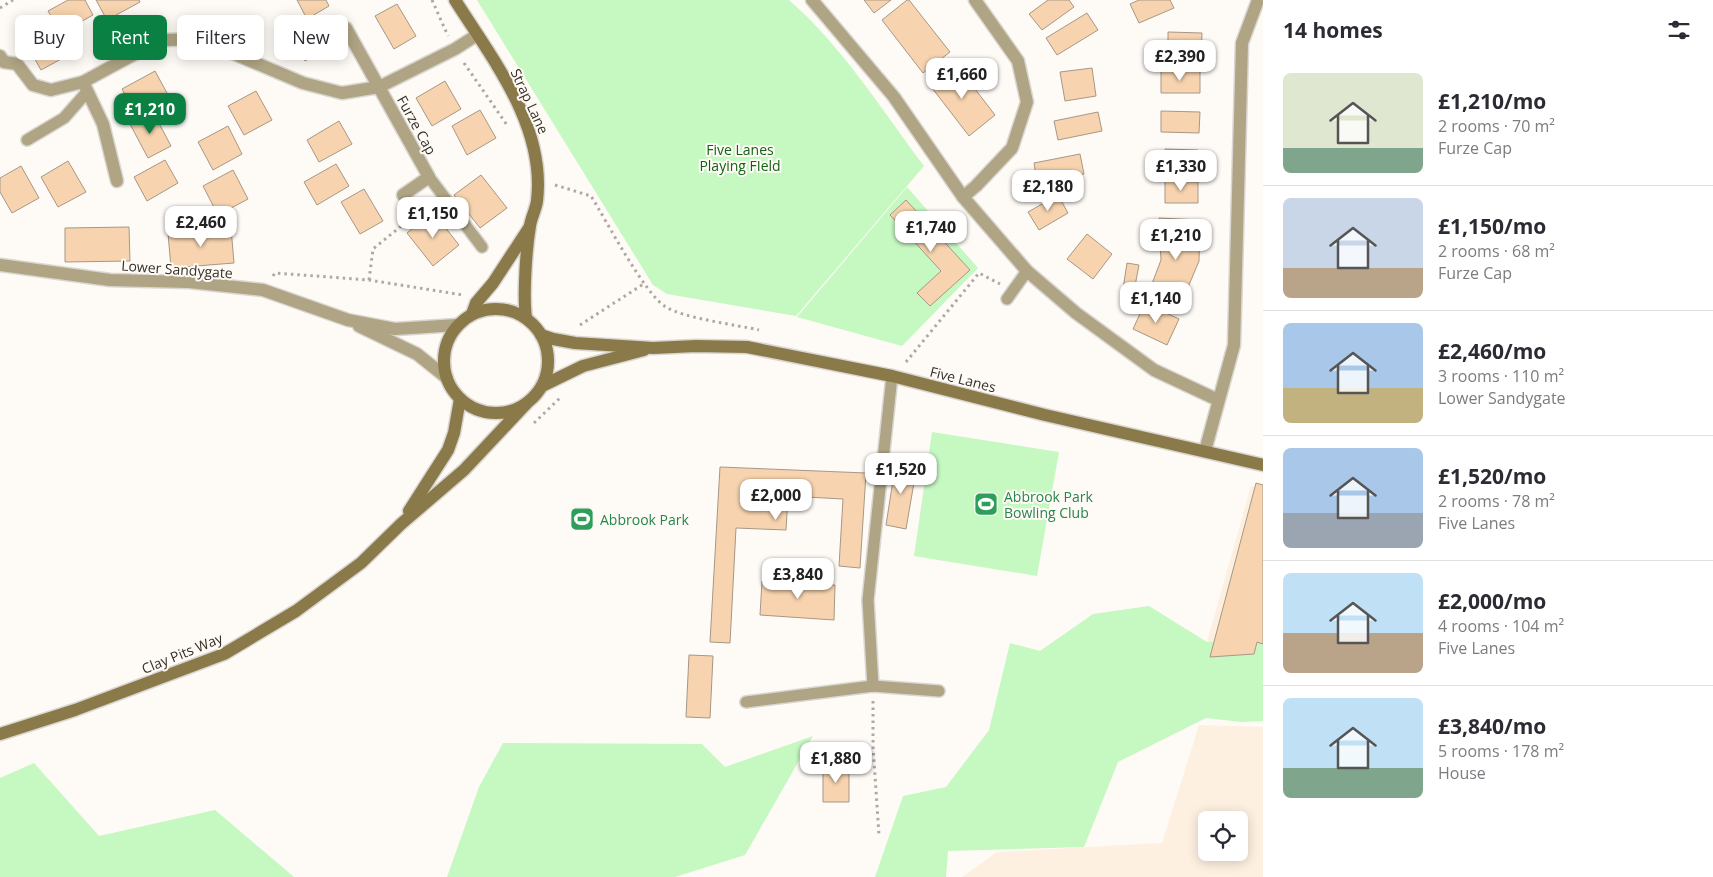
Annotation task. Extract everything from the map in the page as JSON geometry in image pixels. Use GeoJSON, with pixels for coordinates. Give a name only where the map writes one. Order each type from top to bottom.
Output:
{"type":"FeatureCollection","features":[{"type":"Feature","properties":{"kind":"main road","name":"Strap Lane"},"geometry":{"type":"LineString","coordinates":[[455,0],[511,89],[534,145],[537,171],[537,202],[530,226],[526,318]]}},
{"type":"Feature","properties":{"kind":"main road","name":"Strap Lane"},"geometry":{"type":"LineString","coordinates":[[472,314],[476,303],[493,283],[530,226]]}},
{"type":"Feature","properties":{"kind":"main road"},"geometry":{"type":"LineString","coordinates":[[500,309],[516,312],[526,318],[541,335],[548,355],[546,376],[542,386],[526,404],[515,410],[492,413],[470,406],[460,399],[446,378],[444,356],[446,345],[457,326],[472,314],[483,310],[500,309]]}},
{"type":"Feature","properties":{"kind":"main road","name":"Five Lanes"},"geometry":{"type":"LineString","coordinates":[[541,335],[575,343],[653,348],[696,346],[747,347],[892,376],[1045,415],[1205,450],[1263,465]]}},
{"type":"Feature","properties":{"kind":"main road","name":"Five Lanes"},"geometry":{"type":"LineString","coordinates":[[542,386],[584,366],[653,348]]}},
{"type":"Feature","properties":{"kind":"main road","name":"Clay Pits Way"},"geometry":{"type":"LineString","coordinates":[[401,524],[448,450],[454,433],[460,399]]}},
{"type":"Feature","properties":{"kind":"main road","name":"Clay Pits Way"},"geometry":{"type":"LineString","coordinates":[[0,734],[75,710],[224,654],[296,611],[361,564],[401,524],[464,470],[526,404]]}},
{"type":"Feature","properties":{"kind":"street"},"geometry":{"type":"LineString","coordinates":[[812,0],[894,97],[963,197],[1027,271],[1076,313],[1154,370],[1218,400]]}},
{"type":"Feature","properties":{"kind":"street"},"geometry":{"type":"LineString","coordinates":[[963,197],[1012,148],[1027,102],[1018,61],[975,0]]}},
{"type":"Feature","properties":{"kind":"street"},"geometry":{"type":"LineString","coordinates":[[1205,450],[1234,346],[1242,43],[1258,0]]}},
{"type":"Feature","properties":{"kind":"street","name":"Furze Cap"},"geometry":{"type":"LineString","coordinates":[[348,32],[429,177],[404,195]]}},
{"type":"Feature","properties":{"kind":"street","name":"Furze Cap"},"geometry":{"type":"LineString","coordinates":[[0,56],[4,62],[18,64],[33,84],[50,90],[85,87],[130,56],[164,40],[198,39],[303,83],[342,93],[379,87],[455,49],[477,35]]}},
{"type":"Feature","properties":{"kind":"street"},"geometry":{"type":"LineString","coordinates":[[85,87],[103,124],[117,181]]}},
{"type":"Feature","properties":{"kind":"street","name":"Lower Sandygate"},"geometry":{"type":"LineString","coordinates":[[0,265],[110,280],[189,282],[264,290],[348,320],[417,354],[446,378]]}},
{"type":"Feature","properties":{"kind":"street","name":"Lower Sandygate"},"geometry":{"type":"LineString","coordinates":[[348,320],[395,329],[457,326]]}},
{"type":"Feature","properties":{"kind":"lane"},"geometry":{"type":"LineString","coordinates":[[27,140],[64,118],[85,87]]}},
{"type":"Feature","properties":{"kind":"lane"},"geometry":{"type":"LineString","coordinates":[[429,177],[482,247]]}},
{"type":"Feature","properties":{"kind":"lane"},"geometry":{"type":"LineString","coordinates":[[1009,295],[1027,271]]}},
{"type":"Feature","properties":{"kind":"lane"},"geometry":{"type":"LineString","coordinates":[[873,686],[868,600],[892,376]]}},
{"type":"Feature","properties":{"kind":"lane"},"geometry":{"type":"LineString","coordinates":[[746,702],[873,686],[938,690]]}},
{"type":"Feature","properties":{"kind":"path"},"geometry":{"type":"LineString","coordinates":[[0,8],[13,0]]}},
{"type":"Feature","properties":{"kind":"path"},"geometry":{"type":"LineString","coordinates":[[432,0],[455,49],[510,130]]}},
{"type":"Feature","properties":{"kind":"path"},"geometry":{"type":"LineString","coordinates":[[554,177],[556,186],[591,196],[645,284],[666,307],[684,314],[766,332]]}},
{"type":"Feature","properties":{"kind":"path"},"geometry":{"type":"LineString","coordinates":[[369,280],[373,249],[416,214],[404,195]]}},
{"type":"Feature","properties":{"kind":"path"},"geometry":{"type":"LineString","coordinates":[[264,290],[275,273],[369,280],[468,295]]}},
{"type":"Feature","properties":{"kind":"path"},"geometry":{"type":"LineString","coordinates":[[905,363],[979,273],[1009,295]]}},
{"type":"Feature","properties":{"kind":"path"},"geometry":{"type":"LineString","coordinates":[[574,330],[645,284]]}},
{"type":"Feature","properties":{"kind":"path"},"geometry":{"type":"LineString","coordinates":[[873,686],[879,835]]}},
{"type":"Feature","properties":{"kind":"shaded area"},"geometry":{"type":"Polygon","coordinates":[[[1251,486],[1263,489],[1263,639],[1207,642],[1251,486]]]}},
{"type":"Feature","properties":{"kind":"shaded area"},"geometry":{"type":"Polygon","coordinates":[[[1199,725],[1263,727],[1263,877],[962,877],[997,852],[1162,843],[1199,725]]]}},
{"type":"Feature","properties":{"kind":"green space","name":"Five Lanes Playing FIeld"},"geometry":{"type":"Polygon","coordinates":[[[477,0],[789,0],[826,37],[877,101],[924,166],[796,316],[667,294],[653,285],[477,0]]]}},
{"type":"Feature","properties":{"kind":"green space"},"geometry":{"type":"Polygon","coordinates":[[[907,187],[978,268],[902,346],[797,317],[907,187]]]}},
{"type":"Feature","properties":{"kind":"green space","name":"Abbrook Park Bowling Club"},"geometry":{"type":"Polygon","coordinates":[[[932,432],[1059,452],[1037,576],[914,556],[932,432]]]}},
{"type":"Feature","properties":{"kind":"green space"},"geometry":{"type":"Polygon","coordinates":[[[1149,606],[1207,642],[1263,639],[1263,721],[1241,722],[1206,718],[1118,762],[1084,847],[948,851],[946,877],[875,877],[903,796],[946,787],[989,730],[1010,643],[1040,651],[1093,614],[1149,606]]]}},
{"type":"Feature","properties":{"kind":"green space"},"geometry":{"type":"Polygon","coordinates":[[[813,736],[745,855],[675,877],[447,877],[479,787],[503,743],[702,744],[725,767],[813,736]]]}},
{"type":"Feature","properties":{"kind":"green space"},"geometry":{"type":"Polygon","coordinates":[[[34,763],[99,836],[215,810],[294,877],[0,877],[0,778],[34,763]]]}},
{"type":"Feature","properties":{"kind":"building"},"geometry":{"type":"Polygon","coordinates":[[[68,0],[85,0],[93,15],[83,21],[83,15],[50,15],[48,11],[68,0]]]}},
{"type":"Feature","properties":{"kind":"building"},"geometry":{"type":"Polygon","coordinates":[[[96,0],[139,0],[140,2],[116,15],[104,15],[96,0]]]}},
{"type":"Feature","properties":{"kind":"building"},"geometry":{"type":"Polygon","coordinates":[[[297,0],[326,0],[329,6],[314,15],[305,15],[297,0]]]}},
{"type":"Feature","properties":{"kind":"building"},"geometry":{"type":"Polygon","coordinates":[[[864,0],[891,0],[874,13],[864,0]]]}},
{"type":"Feature","properties":{"kind":"building"},"geometry":{"type":"Polygon","coordinates":[[[909,0],[950,52],[923,73],[882,20],[909,0]]]}},
{"type":"Feature","properties":{"kind":"building"},"geometry":{"type":"Polygon","coordinates":[[[1048,0],[1069,0],[1074,7],[1042,30],[1029,14],[1048,0]]]}},
{"type":"Feature","properties":{"kind":"building"},"geometry":{"type":"Polygon","coordinates":[[[1139,0],[1170,0],[1174,8],[1139,23],[1130,4],[1139,0]]]}},
{"type":"Feature","properties":{"kind":"building"},"geometry":{"type":"Polygon","coordinates":[[[397,4],[416,36],[394,49],[375,16],[397,4]]]}},
{"type":"Feature","properties":{"kind":"building"},"geometry":{"type":"Polygon","coordinates":[[[1087,13],[1098,30],[1057,55],[1046,38],[1087,13]]]}},
{"type":"Feature","properties":{"kind":"building"},"geometry":{"type":"Polygon","coordinates":[[[1168,32],[1202,33],[1201,54],[1168,52],[1168,32]]]}},
{"type":"Feature","properties":{"kind":"building"},"geometry":{"type":"Polygon","coordinates":[[[35,60],[59,60],[41,70],[35,60]]]}},
{"type":"Feature","properties":{"kind":"building"},"geometry":{"type":"Polygon","coordinates":[[[955,63],[995,115],[969,136],[929,84],[955,63]]]}},
{"type":"Feature","properties":{"kind":"building"},"geometry":{"type":"Polygon","coordinates":[[[1092,68],[1096,96],[1065,101],[1060,72],[1092,68]]]}},
{"type":"Feature","properties":{"kind":"building"},"geometry":{"type":"Polygon","coordinates":[[[1161,70],[1200,71],[1200,93],[1161,93],[1161,70]]]}},
{"type":"Feature","properties":{"kind":"building"},"geometry":{"type":"Polygon","coordinates":[[[155,71],[167,93],[134,111],[122,89],[155,71]]]}},
{"type":"Feature","properties":{"kind":"building"},"geometry":{"type":"Polygon","coordinates":[[[445,81],[461,109],[432,126],[416,98],[445,81]]]}},
{"type":"Feature","properties":{"kind":"building"},"geometry":{"type":"Polygon","coordinates":[[[256,91],[272,120],[244,135],[228,106],[256,91]]]}},
{"type":"Feature","properties":{"kind":"building"},"geometry":{"type":"Polygon","coordinates":[[[480,110],[496,138],[467,155],[452,126],[480,110]]]}},
{"type":"Feature","properties":{"kind":"building"},"geometry":{"type":"Polygon","coordinates":[[[1161,111],[1200,112],[1199,133],[1161,132],[1161,111]]]}},
{"type":"Feature","properties":{"kind":"building"},"geometry":{"type":"Polygon","coordinates":[[[153,112],[171,146],[148,158],[130,124],[153,112]]]}},
{"type":"Feature","properties":{"kind":"building"},"geometry":{"type":"Polygon","coordinates":[[[1098,112],[1102,131],[1058,140],[1054,121],[1098,112]]]}},
{"type":"Feature","properties":{"kind":"building"},"geometry":{"type":"Polygon","coordinates":[[[339,121],[352,144],[319,162],[307,140],[339,121]]]}},
{"type":"Feature","properties":{"kind":"building"},"geometry":{"type":"Polygon","coordinates":[[[228,126],[242,154],[213,170],[198,142],[228,126]]]}},
{"type":"Feature","properties":{"kind":"building"},"geometry":{"type":"Polygon","coordinates":[[[1165,149],[1198,150],[1198,171],[1165,170],[1165,149]]]}},
{"type":"Feature","properties":{"kind":"building"},"geometry":{"type":"Polygon","coordinates":[[[1080,154],[1084,174],[1037,182],[1034,163],[1080,154]]]}},
{"type":"Feature","properties":{"kind":"building"},"geometry":{"type":"Polygon","coordinates":[[[165,160],[178,183],[147,201],[134,177],[165,160]]]}},
{"type":"Feature","properties":{"kind":"building"},"geometry":{"type":"Polygon","coordinates":[[[68,161],[86,192],[58,207],[41,177],[68,161]]]}},
{"type":"Feature","properties":{"kind":"building"},"geometry":{"type":"Polygon","coordinates":[[[336,164],[349,186],[317,205],[304,182],[336,164]]]}},
{"type":"Feature","properties":{"kind":"building"},"geometry":{"type":"Polygon","coordinates":[[[21,166],[39,198],[12,213],[0,192],[0,178],[21,166]]]}},
{"type":"Feature","properties":{"kind":"building"},"geometry":{"type":"Polygon","coordinates":[[[233,170],[248,199],[218,215],[203,186],[233,170]]]}},
{"type":"Feature","properties":{"kind":"building"},"geometry":{"type":"Polygon","coordinates":[[[481,175],[507,208],[480,228],[454,195],[481,175]]]}},
{"type":"Feature","properties":{"kind":"building"},"geometry":{"type":"Polygon","coordinates":[[[1165,181],[1198,182],[1198,203],[1165,203],[1165,181]]]}},
{"type":"Feature","properties":{"kind":"building"},"geometry":{"type":"Polygon","coordinates":[[[364,189],[383,221],[360,234],[341,202],[364,189]]]}},
{"type":"Feature","properties":{"kind":"building"},"geometry":{"type":"Polygon","coordinates":[[[1058,195],[1068,213],[1039,230],[1028,212],[1058,195]]]}},
{"type":"Feature","properties":{"kind":"building"},"geometry":{"type":"Polygon","coordinates":[[[906,200],[970,270],[930,306],[917,293],[941,271],[890,215],[906,200]]]}},
{"type":"Feature","properties":{"kind":"building"},"geometry":{"type":"Polygon","coordinates":[[[433,212],[459,245],[433,266],[407,233],[433,212]]]}},
{"type":"Feature","properties":{"kind":"building"},"geometry":{"type":"Polygon","coordinates":[[[1159,218],[1200,220],[1199,261],[1178,311],[1147,297],[1161,260],[1159,218]]]}},
{"type":"Feature","properties":{"kind":"building"},"geometry":{"type":"Polygon","coordinates":[[[129,227],[130,261],[65,262],[65,228],[129,227]]]}},
{"type":"Feature","properties":{"kind":"building"},"geometry":{"type":"Polygon","coordinates":[[[231,228],[234,263],[171,268],[168,233],[231,228]]]}},
{"type":"Feature","properties":{"kind":"building"},"geometry":{"type":"Polygon","coordinates":[[[1087,234],[1112,254],[1093,279],[1067,259],[1087,234]]]}},
{"type":"Feature","properties":{"kind":"building"},"geometry":{"type":"Polygon","coordinates":[[[1127,263],[1139,265],[1134,291],[1123,289],[1127,263]]]}},
{"type":"Feature","properties":{"kind":"building"},"geometry":{"type":"Polygon","coordinates":[[[1145,303],[1179,319],[1167,345],[1133,329],[1145,303]]]}},
{"type":"Feature","properties":{"kind":"building"},"geometry":{"type":"Polygon","coordinates":[[[896,461],[917,465],[906,529],[886,525],[896,461]]]}},
{"type":"Feature","properties":{"kind":"building"},"geometry":{"type":"Polygon","coordinates":[[[720,467],[866,473],[860,568],[839,566],[843,499],[788,496],[786,530],[736,528],[730,643],[710,642],[720,467]]]}},
{"type":"Feature","properties":{"kind":"building"},"geometry":{"type":"Polygon","coordinates":[[[1256,483],[1263,485],[1263,644],[1257,642],[1254,654],[1210,657],[1256,483]]]}},
{"type":"Feature","properties":{"kind":"building"},"geometry":{"type":"Polygon","coordinates":[[[762,581],[835,585],[834,620],[760,615],[762,581]]]}},
{"type":"Feature","properties":{"kind":"building"},"geometry":{"type":"Polygon","coordinates":[[[689,655],[713,656],[710,718],[686,717],[689,655]]]}},
{"type":"Feature","properties":{"kind":"building"},"geometry":{"type":"Polygon","coordinates":[[[823,765],[849,766],[849,802],[823,802],[823,765]]]}},
{"type":"Feature","properties":{"kind":"place","name":"Abbrook Park Bowling Club"},"geometry":{"type":"Point","coordinates":[986,504]}},
{"type":"Feature","properties":{"kind":"place","name":"Abbrook Park"},"geometry":{"type":"Point","coordinates":[582,519]}}]}
